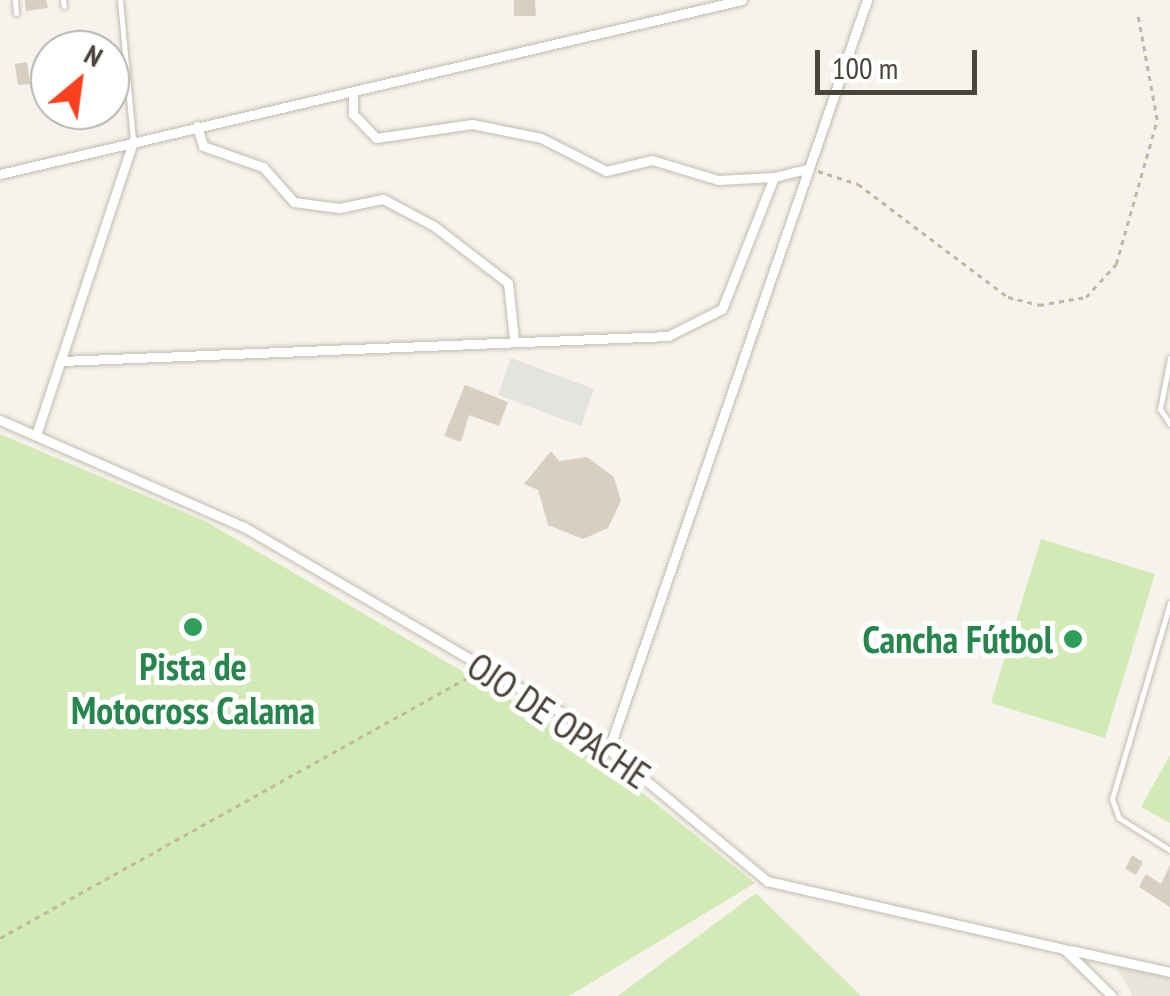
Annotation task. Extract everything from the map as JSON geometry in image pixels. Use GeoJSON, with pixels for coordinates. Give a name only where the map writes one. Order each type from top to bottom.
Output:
{"type":"FeatureCollection","features":[{"type":"Feature","properties":{"kind":"street"},"geometry":{"type":"LineString","coordinates":[[0,174],[742,0]]}},
{"type":"Feature","properties":{"kind":"street"},"geometry":{"type":"LineString","coordinates":[[610,746],[867,0]]}},
{"type":"Feature","properties":{"kind":"street"},"geometry":{"type":"LineString","coordinates":[[354,92],[353,114],[376,138],[472,124],[542,138],[606,172],[652,160],[718,180],[774,177],[806,169]]}},
{"type":"Feature","properties":{"kind":"street"},"geometry":{"type":"LineString","coordinates":[[197,126],[204,146],[263,167],[294,202],[339,208],[383,199],[434,226],[508,283],[514,340]]}},
{"type":"Feature","properties":{"kind":"street"},"geometry":{"type":"LineString","coordinates":[[36,435],[133,142]]}},
{"type":"Feature","properties":{"kind":"street"},"geometry":{"type":"LineString","coordinates":[[62,361],[514,340],[696,327],[734,286],[774,177]]}},
{"type":"Feature","properties":{"kind":"street","name":"OJO DE OPACHE"},"geometry":{"type":"LineString","coordinates":[[0,420],[244,528],[480,665],[610,746],[767,880],[1064,949],[1102,979],[1112,996]]}},
{"type":"Feature","properties":{"kind":"street"},"geometry":{"type":"LineString","coordinates":[[1064,949],[1170,972]]}},
{"type":"Feature","properties":{"kind":"street"},"geometry":{"type":"LineString","coordinates":[[1102,979],[1107,961],[1117,960]]}},
{"type":"Feature","properties":{"kind":"lane"},"geometry":{"type":"LineString","coordinates":[[15,0],[16,13]]}},
{"type":"Feature","properties":{"kind":"lane"},"geometry":{"type":"LineString","coordinates":[[120,0],[133,142]]}},
{"type":"Feature","properties":{"kind":"lane"},"geometry":{"type":"LineString","coordinates":[[1170,358],[1160,409],[1170,424]]}},
{"type":"Feature","properties":{"kind":"lane"},"geometry":{"type":"LineString","coordinates":[[1170,603],[1112,799],[1119,818],[1170,850]]}},
{"type":"Feature","properties":{"kind":"path"},"geometry":{"type":"LineString","coordinates":[[806,169],[858,184],[1008,297],[1039,305],[1086,297],[1116,264],[1157,120],[1138,16]]}},
{"type":"Feature","properties":{"kind":"path"},"geometry":{"type":"LineString","coordinates":[[0,938],[342,742],[413,714],[480,665]]}},
{"type":"Feature","properties":{"kind":"shaded area"},"geometry":{"type":"Polygon","coordinates":[[[511,358],[594,389],[581,426],[498,395],[511,358]]]}},
{"type":"Feature","properties":{"kind":"shaded area"},"geometry":{"type":"Polygon","coordinates":[[[1115,965],[1170,978],[1170,996],[1133,996],[1115,965]]]}},
{"type":"Feature","properties":{"kind":"green space","name":"Pista de Motocross Calama"},"geometry":{"type":"Polygon","coordinates":[[[0,434],[205,521],[568,733],[755,883],[569,996],[0,996],[0,434]]]}},
{"type":"Feature","properties":{"kind":"green space","name":"Cancha Fútbol"},"geometry":{"type":"Polygon","coordinates":[[[1041,539],[1155,574],[1105,738],[991,703],[1041,539]]]}},
{"type":"Feature","properties":{"kind":"green space"},"geometry":{"type":"Polygon","coordinates":[[[1170,755],[1170,823],[1141,807],[1170,755]]]}},
{"type":"Feature","properties":{"kind":"green space"},"geometry":{"type":"Polygon","coordinates":[[[756,893],[861,996],[618,996],[756,893]]]}},
{"type":"Feature","properties":{"kind":"building"},"geometry":{"type":"Polygon","coordinates":[[[25,0],[46,0],[48,8],[26,11],[25,0]]]}},
{"type":"Feature","properties":{"kind":"building"},"geometry":{"type":"Polygon","coordinates":[[[514,0],[535,0],[536,16],[514,16],[514,0]]]}},
{"type":"Feature","properties":{"kind":"building"},"geometry":{"type":"Polygon","coordinates":[[[27,62],[30,84],[18,85],[15,64],[27,62]]]}},
{"type":"Feature","properties":{"kind":"building"},"geometry":{"type":"Polygon","coordinates":[[[465,385],[508,402],[499,426],[469,415],[461,442],[444,436],[465,385]]]}},
{"type":"Feature","properties":{"kind":"building"},"geometry":{"type":"Polygon","coordinates":[[[551,451],[559,461],[587,457],[614,477],[621,501],[608,528],[583,539],[548,525],[538,490],[524,484],[551,451]]]}},
{"type":"Feature","properties":{"kind":"building"},"geometry":{"type":"Polygon","coordinates":[[[1132,855],[1143,862],[1136,875],[1125,869],[1132,855]]]}},
{"type":"Feature","properties":{"kind":"building"},"geometry":{"type":"Polygon","coordinates":[[[1170,865],[1170,907],[1139,887],[1146,874],[1161,884],[1170,865]]]}},
{"type":"Feature","properties":{"kind":"place","name":"Pista de Motocross Calama"},"geometry":{"type":"Point","coordinates":[193,627]}},
{"type":"Feature","properties":{"kind":"place","name":"Cancha Fútbol"},"geometry":{"type":"Point","coordinates":[1073,639]}}]}
